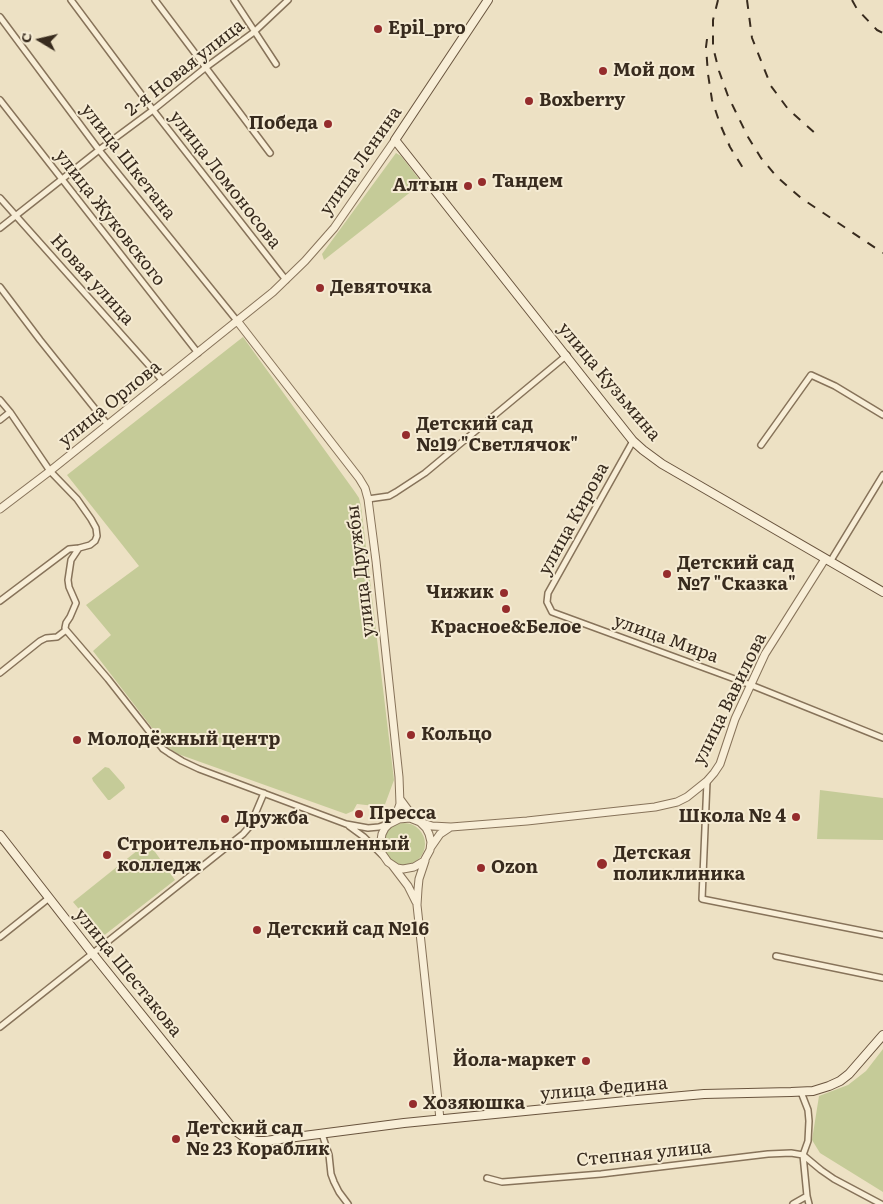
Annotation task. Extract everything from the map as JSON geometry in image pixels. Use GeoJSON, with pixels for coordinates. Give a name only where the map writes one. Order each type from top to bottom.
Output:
{"type":"FeatureCollection","features":[{"type":"Feature","properties":{"kind":"main road","name":"улица Ленина"},"geometry":{"type":"LineString","coordinates":[[396,140],[488,0]]}},
{"type":"Feature","properties":{"kind":"main road","name":"улица Кузьмина"},"geometry":{"type":"LineString","coordinates":[[396,140],[566,356],[643,450],[662,464],[883,592]]}},
{"type":"Feature","properties":{"kind":"main road","name":"улица Шестакова"},"geometry":{"type":"LineString","coordinates":[[0,835],[234,1130]]}},
{"type":"Feature","properties":{"kind":"main road","name":"улица Федина"},"geometry":{"type":"LineString","coordinates":[[234,1130],[244,1137],[265,1141],[440,1119],[704,1094],[801,1092],[821,1089],[840,1081],[883,1035]]}},
{"type":"Feature","properties":{"kind":"street","name":"улица Ломоносова"},"geometry":{"type":"LineString","coordinates":[[72,0],[154,110],[286,280]]}},
{"type":"Feature","properties":{"kind":"street"},"geometry":{"type":"LineString","coordinates":[[154,0],[270,153]]}},
{"type":"Feature","properties":{"kind":"street"},"geometry":{"type":"LineString","coordinates":[[234,0],[276,64]]}},
{"type":"Feature","properties":{"kind":"street","name":"2-я Новая улица"},"geometry":{"type":"LineString","coordinates":[[0,228],[254,32],[288,0]]}},
{"type":"Feature","properties":{"kind":"street","name":"улица Шкетана"},"geometry":{"type":"LineString","coordinates":[[0,17],[99,150],[238,322]]}},
{"type":"Feature","properties":{"kind":"street","name":"улица Жуковского"},"geometry":{"type":"LineString","coordinates":[[0,100],[198,353]]}},
{"type":"Feature","properties":{"kind":"street","name":"улица Ленина"},"geometry":{"type":"LineString","coordinates":[[238,322],[286,280],[334,228],[396,140]]}},
{"type":"Feature","properties":{"kind":"street","name":"Новая улица"},"geometry":{"type":"LineString","coordinates":[[0,198],[163,381]]}},
{"type":"Feature","properties":{"kind":"street"},"geometry":{"type":"LineString","coordinates":[[0,287],[108,425]]}},
{"type":"Feature","properties":{"kind":"street","name":"улица Орлова"},"geometry":{"type":"LineString","coordinates":[[0,509],[238,322]]}},
{"type":"Feature","properties":{"kind":"street","name":"улица Дружбы"},"geometry":{"type":"LineString","coordinates":[[238,322],[365,488],[368,499],[393,715],[400,799]]}},
{"type":"Feature","properties":{"kind":"street"},"geometry":{"type":"LineString","coordinates":[[368,499],[389,496],[424,473],[566,356]]}},
{"type":"Feature","properties":{"kind":"street"},"geometry":{"type":"LineString","coordinates":[[761,445],[811,375],[835,386],[883,415]]}},
{"type":"Feature","properties":{"kind":"street"},"geometry":{"type":"LineString","coordinates":[[0,400],[50,471],[77,499],[96,528],[97,536],[95,542],[90,545],[70,549],[0,602]]}},
{"type":"Feature","properties":{"kind":"street"},"geometry":{"type":"LineString","coordinates":[[0,420],[10,412]]}},
{"type":"Feature","properties":{"kind":"street","name":"улица Кирова"},"geometry":{"type":"LineString","coordinates":[[552,612],[547,602],[548,593],[634,441]]}},
{"type":"Feature","properties":{"kind":"street","name":"улица Вавилова"},"geometry":{"type":"LineString","coordinates":[[420,822],[450,827],[527,821],[656,807],[688,797],[707,781],[720,764],[735,719],[765,654],[883,475]]}},
{"type":"Feature","properties":{"kind":"street"},"geometry":{"type":"LineString","coordinates":[[79,548],[72,560],[68,580],[76,603],[65,628],[163,749],[199,769],[346,824],[368,828],[379,827],[404,818],[420,822]]}},
{"type":"Feature","properties":{"kind":"street","name":"улица Мира"},"geometry":{"type":"LineString","coordinates":[[552,612],[751,685],[883,738]]}},
{"type":"Feature","properties":{"kind":"street"},"geometry":{"type":"LineString","coordinates":[[0,673],[46,638],[57,637],[66,630]]}},
{"type":"Feature","properties":{"kind":"street"},"geometry":{"type":"LineString","coordinates":[[707,781],[702,899],[883,935]]}},
{"type":"Feature","properties":{"kind":"street"},"geometry":{"type":"LineString","coordinates":[[0,1026],[243,834],[250,826],[264,793]]}},
{"type":"Feature","properties":{"kind":"street"},"geometry":{"type":"LineString","coordinates":[[384,857],[381,852],[380,840],[400,804],[400,799]]}},
{"type":"Feature","properties":{"kind":"street"},"geometry":{"type":"LineString","coordinates":[[392,865],[403,869],[420,864],[429,853],[431,842],[426,828],[411,814],[400,799]]}},
{"type":"Feature","properties":{"kind":"street"},"geometry":{"type":"LineString","coordinates":[[346,824],[364,837],[392,865],[408,886],[417,905]]}},
{"type":"Feature","properties":{"kind":"street"},"geometry":{"type":"LineString","coordinates":[[440,1119],[417,905],[419,879],[429,853],[440,834],[450,827]]}},
{"type":"Feature","properties":{"kind":"street"},"geometry":{"type":"LineString","coordinates":[[0,937],[49,898]]}},
{"type":"Feature","properties":{"kind":"street"},"geometry":{"type":"LineString","coordinates":[[776,956],[883,978]]}},
{"type":"Feature","properties":{"kind":"street"},"geometry":{"type":"LineString","coordinates":[[801,1092],[810,1121],[808,1141],[803,1155],[809,1204]]}},
{"type":"Feature","properties":{"kind":"street"},"geometry":{"type":"LineString","coordinates":[[322,1134],[329,1155],[331,1174],[339,1192],[348,1204]]}},
{"type":"Feature","properties":{"kind":"street","name":"Степная улица"},"geometry":{"type":"LineString","coordinates":[[487,1178],[502,1182],[601,1174],[768,1154],[791,1153],[803,1155]]}},
{"type":"Feature","properties":{"kind":"street"},"geometry":{"type":"LineString","coordinates":[[803,1155],[821,1170],[881,1204]]}},
{"type":"Feature","properties":{"kind":"street"},"geometry":{"type":"LineString","coordinates":[[793,1204],[807,1196]]}},
{"type":"Feature","properties":{"kind":"green space"},"geometry":{"type":"Polygon","coordinates":[[[396,153],[401,156],[422,183],[324,260],[322,254],[396,153]]]}},
{"type":"Feature","properties":{"kind":"green space"},"geometry":{"type":"Polygon","coordinates":[[[243,337],[359,498],[394,780],[384,807],[357,804],[353,811],[346,814],[178,754],[166,746],[93,651],[111,635],[86,605],[139,566],[67,475],[243,337]]]}},
{"type":"Feature","properties":{"kind":"green space"},"geometry":{"type":"Polygon","coordinates":[[[105,767],[109,768],[125,788],[110,800],[108,800],[92,778],[105,767]]]}},
{"type":"Feature","properties":{"kind":"green space"},"geometry":{"type":"Polygon","coordinates":[[[820,790],[883,798],[883,840],[817,839],[820,790]]]}},
{"type":"Feature","properties":{"kind":"green space"},"geometry":{"type":"Polygon","coordinates":[[[408,823],[416,826],[422,832],[425,844],[422,856],[416,862],[400,865],[392,862],[386,856],[383,840],[386,832],[392,826],[408,823]]]}},
{"type":"Feature","properties":{"kind":"green space"},"geometry":{"type":"Polygon","coordinates":[[[148,842],[175,880],[102,937],[73,902],[148,842]]]}},
{"type":"Feature","properties":{"kind":"green space"},"geometry":{"type":"Polygon","coordinates":[[[883,1049],[883,1192],[820,1153],[812,1140],[819,1096],[848,1085],[866,1071],[883,1049]]]}},
{"type":"Feature","properties":{"kind":"railway"},"geometry":{"type":"LineString","coordinates":[[718,0],[713,20],[713,47],[719,71],[728,96],[748,137],[761,158],[777,177],[801,198],[883,253]]}},
{"type":"Feature","properties":{"kind":"railway"},"geometry":{"type":"LineString","coordinates":[[747,0],[752,38],[771,86],[788,109],[815,133]]}},
{"type":"Feature","properties":{"kind":"railway"},"geometry":{"type":"LineString","coordinates":[[852,0],[857,9],[877,30],[883,33]]}},
{"type":"Feature","properties":{"kind":"railway"},"geometry":{"type":"LineString","coordinates":[[707,39],[708,74],[712,100],[730,147],[743,168]]}},
{"type":"Feature","properties":{"kind":"place","name":"Epil_pro"},"geometry":{"type":"Point","coordinates":[378,29]}},
{"type":"Feature","properties":{"kind":"place","name":"Мой дом"},"geometry":{"type":"Point","coordinates":[603,71]}},
{"type":"Feature","properties":{"kind":"place","name":"Boxberry"},"geometry":{"type":"Point","coordinates":[529,101]}},
{"type":"Feature","properties":{"kind":"place","name":"Победа"},"geometry":{"type":"Point","coordinates":[328,124]}},
{"type":"Feature","properties":{"kind":"place","name":"Тандем"},"geometry":{"type":"Point","coordinates":[482,182]}},
{"type":"Feature","properties":{"kind":"place","name":"Алтын"},"geometry":{"type":"Point","coordinates":[468,186]}},
{"type":"Feature","properties":{"kind":"place","name":"Девяточка"},"geometry":{"type":"Point","coordinates":[320,288]}},
{"type":"Feature","properties":{"kind":"place","name":"Детский сад №19 \"Светлячок\""},"geometry":{"type":"Point","coordinates":[406,435]}},
{"type":"Feature","properties":{"kind":"place","name":"Детский сад №7 \"Сказка\""},"geometry":{"type":"Point","coordinates":[667,574]}},
{"type":"Feature","properties":{"kind":"place","name":"Чижик"},"geometry":{"type":"Point","coordinates":[504,593]}},
{"type":"Feature","properties":{"kind":"place","name":"Красное&Белое"},"geometry":{"type":"Point","coordinates":[506,609]}},
{"type":"Feature","properties":{"kind":"place","name":"Кольцо"},"geometry":{"type":"Point","coordinates":[411,735]}},
{"type":"Feature","properties":{"kind":"place","name":"Молодёжный центр"},"geometry":{"type":"Point","coordinates":[77,740]}},
{"type":"Feature","properties":{"kind":"place","name":"Пресса"},"geometry":{"type":"Point","coordinates":[359,814]}},
{"type":"Feature","properties":{"kind":"place","name":"Школа № 4"},"geometry":{"type":"Point","coordinates":[796,817]}},
{"type":"Feature","properties":{"kind":"place","name":"Дружба"},"geometry":{"type":"Point","coordinates":[225,819]}},
{"type":"Feature","properties":{"kind":"place","name":"Строительно-промышленный колледж"},"geometry":{"type":"Point","coordinates":[107,855]}},
{"type":"Feature","properties":{"kind":"place","name":"Детская поликлиника"},"geometry":{"type":"Point","coordinates":[602,864]}},
{"type":"Feature","properties":{"kind":"place","name":"Ozon"},"geometry":{"type":"Point","coordinates":[481,868]}},
{"type":"Feature","properties":{"kind":"place","name":"Детский сад №16"},"geometry":{"type":"Point","coordinates":[257,930]}},
{"type":"Feature","properties":{"kind":"place","name":"Йола-маркет"},"geometry":{"type":"Point","coordinates":[586,1061]}},
{"type":"Feature","properties":{"kind":"place","name":"Хозяюшка"},"geometry":{"type":"Point","coordinates":[413,1104]}},
{"type":"Feature","properties":{"kind":"place","name":"Детский сад № 23 Кораблик"},"geometry":{"type":"Point","coordinates":[176,1139]}}]}
